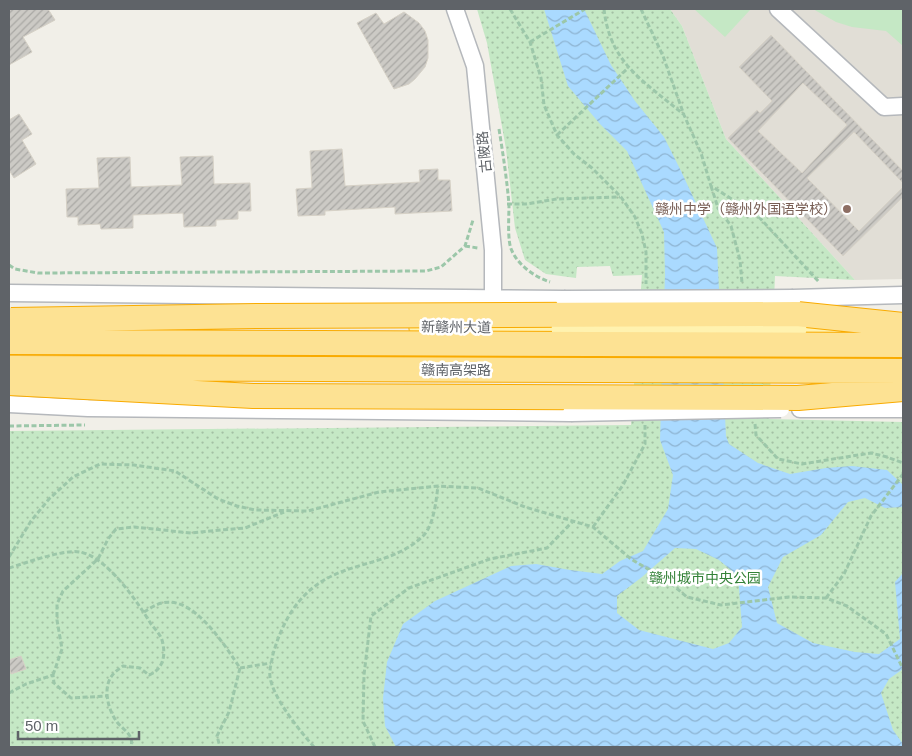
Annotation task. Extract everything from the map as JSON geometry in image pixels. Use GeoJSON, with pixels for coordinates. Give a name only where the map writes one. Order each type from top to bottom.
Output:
{"type":"FeatureCollection","features":[{"type":"Feature","properties":{"kind":"highway"},"geometry":{"type":"LineString","coordinates":[[9,327],[268,316],[797,314],[903,326]]}},
{"type":"Feature","properties":{"kind":"highway","name":"赣南高架路"},"geometry":{"type":"LineString","coordinates":[[9,327],[903,345]]}},
{"type":"Feature","properties":{"kind":"highway","name":"赣南高架路"},"geometry":{"type":"LineString","coordinates":[[9,368],[903,371]]}},
{"type":"Feature","properties":{"kind":"highway"},"geometry":{"type":"LineString","coordinates":[[9,383],[253,396],[798,398],[903,389]]}},
{"type":"Feature","properties":{"kind":"main road","name":"新赣州大道"},"geometry":{"type":"LineString","coordinates":[[9,327],[796,329],[903,326]]}},
{"type":"Feature","properties":{"kind":"main road"},"geometry":{"type":"LineString","coordinates":[[9,383],[903,389]]}},
{"type":"Feature","properties":{"kind":"street","name":"古陂路"},"geometry":{"type":"LineString","coordinates":[[455,9],[475,66],[493,250],[494,298]]}},
{"type":"Feature","properties":{"kind":"street"},"geometry":{"type":"LineString","coordinates":[[778,9],[884,107],[903,106]]}},
{"type":"Feature","properties":{"kind":"street"},"geometry":{"type":"LineString","coordinates":[[9,293],[564,299],[793,298],[903,295]]}},
{"type":"Feature","properties":{"kind":"street"},"geometry":{"type":"LineString","coordinates":[[9,404],[88,408],[571,413],[903,409]]}},
{"type":"Feature","properties":{"kind":"path"},"geometry":{"type":"LineString","coordinates":[[510,9],[530,42],[541,78],[544,105],[557,135],[574,154],[592,168],[621,197],[635,217],[642,234],[646,252]]}},
{"type":"Feature","properties":{"kind":"path"},"geometry":{"type":"LineString","coordinates":[[530,42],[586,9]]}},
{"type":"Feature","properties":{"kind":"path"},"geometry":{"type":"LineString","coordinates":[[604,9],[606,24],[616,50],[628,68],[684,115]]}},
{"type":"Feature","properties":{"kind":"path"},"geometry":{"type":"LineString","coordinates":[[641,9],[663,56],[684,115],[701,153],[711,186],[757,215],[824,288]]}},
{"type":"Feature","properties":{"kind":"path"},"geometry":{"type":"LineString","coordinates":[[557,135],[628,68]]}},
{"type":"Feature","properties":{"kind":"path"},"geometry":{"type":"LineString","coordinates":[[489,204],[526,204],[557,199],[621,197]]}},
{"type":"Feature","properties":{"kind":"path"},"geometry":{"type":"LineString","coordinates":[[9,265],[15,269],[38,274],[426,271],[441,267],[465,246],[474,218]]}},
{"type":"Feature","properties":{"kind":"path"},"geometry":{"type":"LineString","coordinates":[[9,557],[31,521],[49,499],[73,477],[100,464],[134,465],[175,471],[218,499],[236,506],[255,510],[315,510],[380,492],[438,486],[478,488],[525,507],[593,527],[631,558],[668,581],[686,597],[721,606],[789,597],[826,598],[847,606],[886,634],[903,669]]}},
{"type":"Feature","properties":{"kind":"path"},"geometry":{"type":"LineString","coordinates":[[826,598],[844,574],[871,516],[903,474]]}},
{"type":"Feature","properties":{"kind":"path"},"geometry":{"type":"LineString","coordinates":[[314,747],[278,697],[270,677],[271,663],[278,634],[288,615],[303,596],[325,579],[346,570],[372,564],[403,552],[425,535],[435,513],[438,486]]}},
{"type":"Feature","properties":{"kind":"path"},"geometry":{"type":"LineString","coordinates":[[107,696],[83,699],[71,698],[54,683],[53,675],[62,649],[57,620],[57,604],[63,591],[98,560],[108,538],[116,529],[134,526],[191,533],[244,528],[288,511]]}},
{"type":"Feature","properties":{"kind":"path"},"geometry":{"type":"LineString","coordinates":[[375,747],[363,721],[364,675],[371,616],[409,588],[490,559],[546,548],[574,521]]}},
{"type":"Feature","properties":{"kind":"path"},"geometry":{"type":"LineString","coordinates":[[9,568],[56,554],[79,552],[98,560],[137,601],[162,639],[164,660],[157,672],[149,675],[140,668],[123,666],[112,674],[107,696],[112,714],[117,722],[130,734],[131,747]]}},
{"type":"Feature","properties":{"kind":"path"},"geometry":{"type":"LineString","coordinates":[[144,612],[161,603],[174,602],[192,611],[207,623],[218,636],[240,668],[229,712],[217,736],[220,747]]}},
{"type":"Feature","properties":{"kind":"path"},"geometry":{"type":"LineString","coordinates":[[240,668],[271,663]]}},
{"type":"Feature","properties":{"kind":"path"},"geometry":{"type":"LineString","coordinates":[[9,693],[26,684],[53,675]]}},
{"type":"Feature","properties":{"kind":"shaded area","name":"赣州中学（赣州外国语学校）"},"geometry":{"type":"Polygon","coordinates":[[[670,9],[903,9],[903,279],[855,280],[726,139],[682,26],[670,9]]]}},
{"type":"Feature","properties":{"kind":"green space","name":"赣州城市中央公园"},"geometry":{"type":"Polygon","coordinates":[[[477,9],[670,9],[682,26],[726,139],[855,280],[775,276],[769,419],[903,422],[903,747],[9,747],[9,431],[631,425],[642,275],[613,276],[610,266],[577,267],[576,278],[546,274],[525,260],[515,228],[506,149],[487,43],[477,9]]]}},
{"type":"Feature","properties":{"kind":"green space"},"geometry":{"type":"Polygon","coordinates":[[[694,9],[748,9],[750,10],[725,37],[694,9]]]}},
{"type":"Feature","properties":{"kind":"green space"},"geometry":{"type":"Polygon","coordinates":[[[813,9],[903,9],[903,46],[886,31],[852,27],[836,22],[813,9]]]}},
{"type":"Feature","properties":{"kind":"water"},"geometry":{"type":"Polygon","coordinates":[[[544,9],[584,9],[611,65],[635,101],[664,137],[717,248],[726,436],[729,444],[758,463],[790,474],[852,466],[887,470],[903,485],[903,507],[885,508],[865,498],[848,502],[821,535],[783,557],[768,587],[777,623],[813,643],[855,652],[879,654],[900,639],[895,582],[903,573],[903,669],[889,679],[881,693],[893,730],[903,744],[903,747],[396,747],[385,726],[383,698],[387,662],[403,624],[435,601],[511,566],[536,564],[602,574],[620,561],[643,551],[668,509],[673,475],[660,440],[665,274],[664,232],[627,151],[600,124],[568,86],[544,9]],[[675,548],[617,596],[617,613],[639,630],[713,649],[729,643],[742,627],[738,576],[719,560],[696,549],[675,548]]]}},
{"type":"Feature","properties":{"kind":"building"},"geometry":{"type":"Polygon","coordinates":[[[9,9],[48,9],[55,20],[23,37],[32,52],[9,65],[9,9]]]}},
{"type":"Feature","properties":{"kind":"building"},"geometry":{"type":"Polygon","coordinates":[[[404,12],[419,23],[425,31],[428,40],[428,58],[425,67],[415,79],[409,84],[394,89],[357,23],[376,13],[384,24],[404,12]]]}},
{"type":"Feature","properties":{"kind":"building"},"geometry":{"type":"Polygon","coordinates":[[[771,35],[903,171],[903,183],[854,132],[807,178],[859,231],[903,187],[903,197],[843,256],[728,138],[757,110],[760,113],[772,101],[739,67],[771,35]],[[803,83],[758,131],[802,173],[847,125],[803,83]]]}},
{"type":"Feature","properties":{"kind":"building"},"geometry":{"type":"Polygon","coordinates":[[[19,114],[32,134],[22,140],[36,164],[14,178],[9,170],[9,120],[19,114]]]}},
{"type":"Feature","properties":{"kind":"building"},"geometry":{"type":"Polygon","coordinates":[[[342,149],[345,186],[420,182],[419,170],[438,169],[438,180],[450,180],[452,211],[395,214],[395,207],[325,211],[325,215],[298,216],[296,189],[312,188],[310,151],[342,149]]]}},
{"type":"Feature","properties":{"kind":"building"},"geometry":{"type":"Polygon","coordinates":[[[213,156],[214,184],[250,183],[251,211],[238,211],[238,219],[216,220],[216,226],[184,227],[183,213],[133,215],[133,228],[101,229],[100,224],[78,225],[78,217],[67,217],[66,189],[99,188],[97,158],[130,157],[131,187],[182,185],[180,157],[213,156]]]}},
{"type":"Feature","properties":{"kind":"building"},"geometry":{"type":"Polygon","coordinates":[[[21,656],[26,669],[11,674],[9,660],[21,656]]]}},
{"type":"Feature","properties":{"kind":"place","name":"赣州中学（赣州外国语学校）"},"geometry":{"type":"Point","coordinates":[847,209]}}]}
